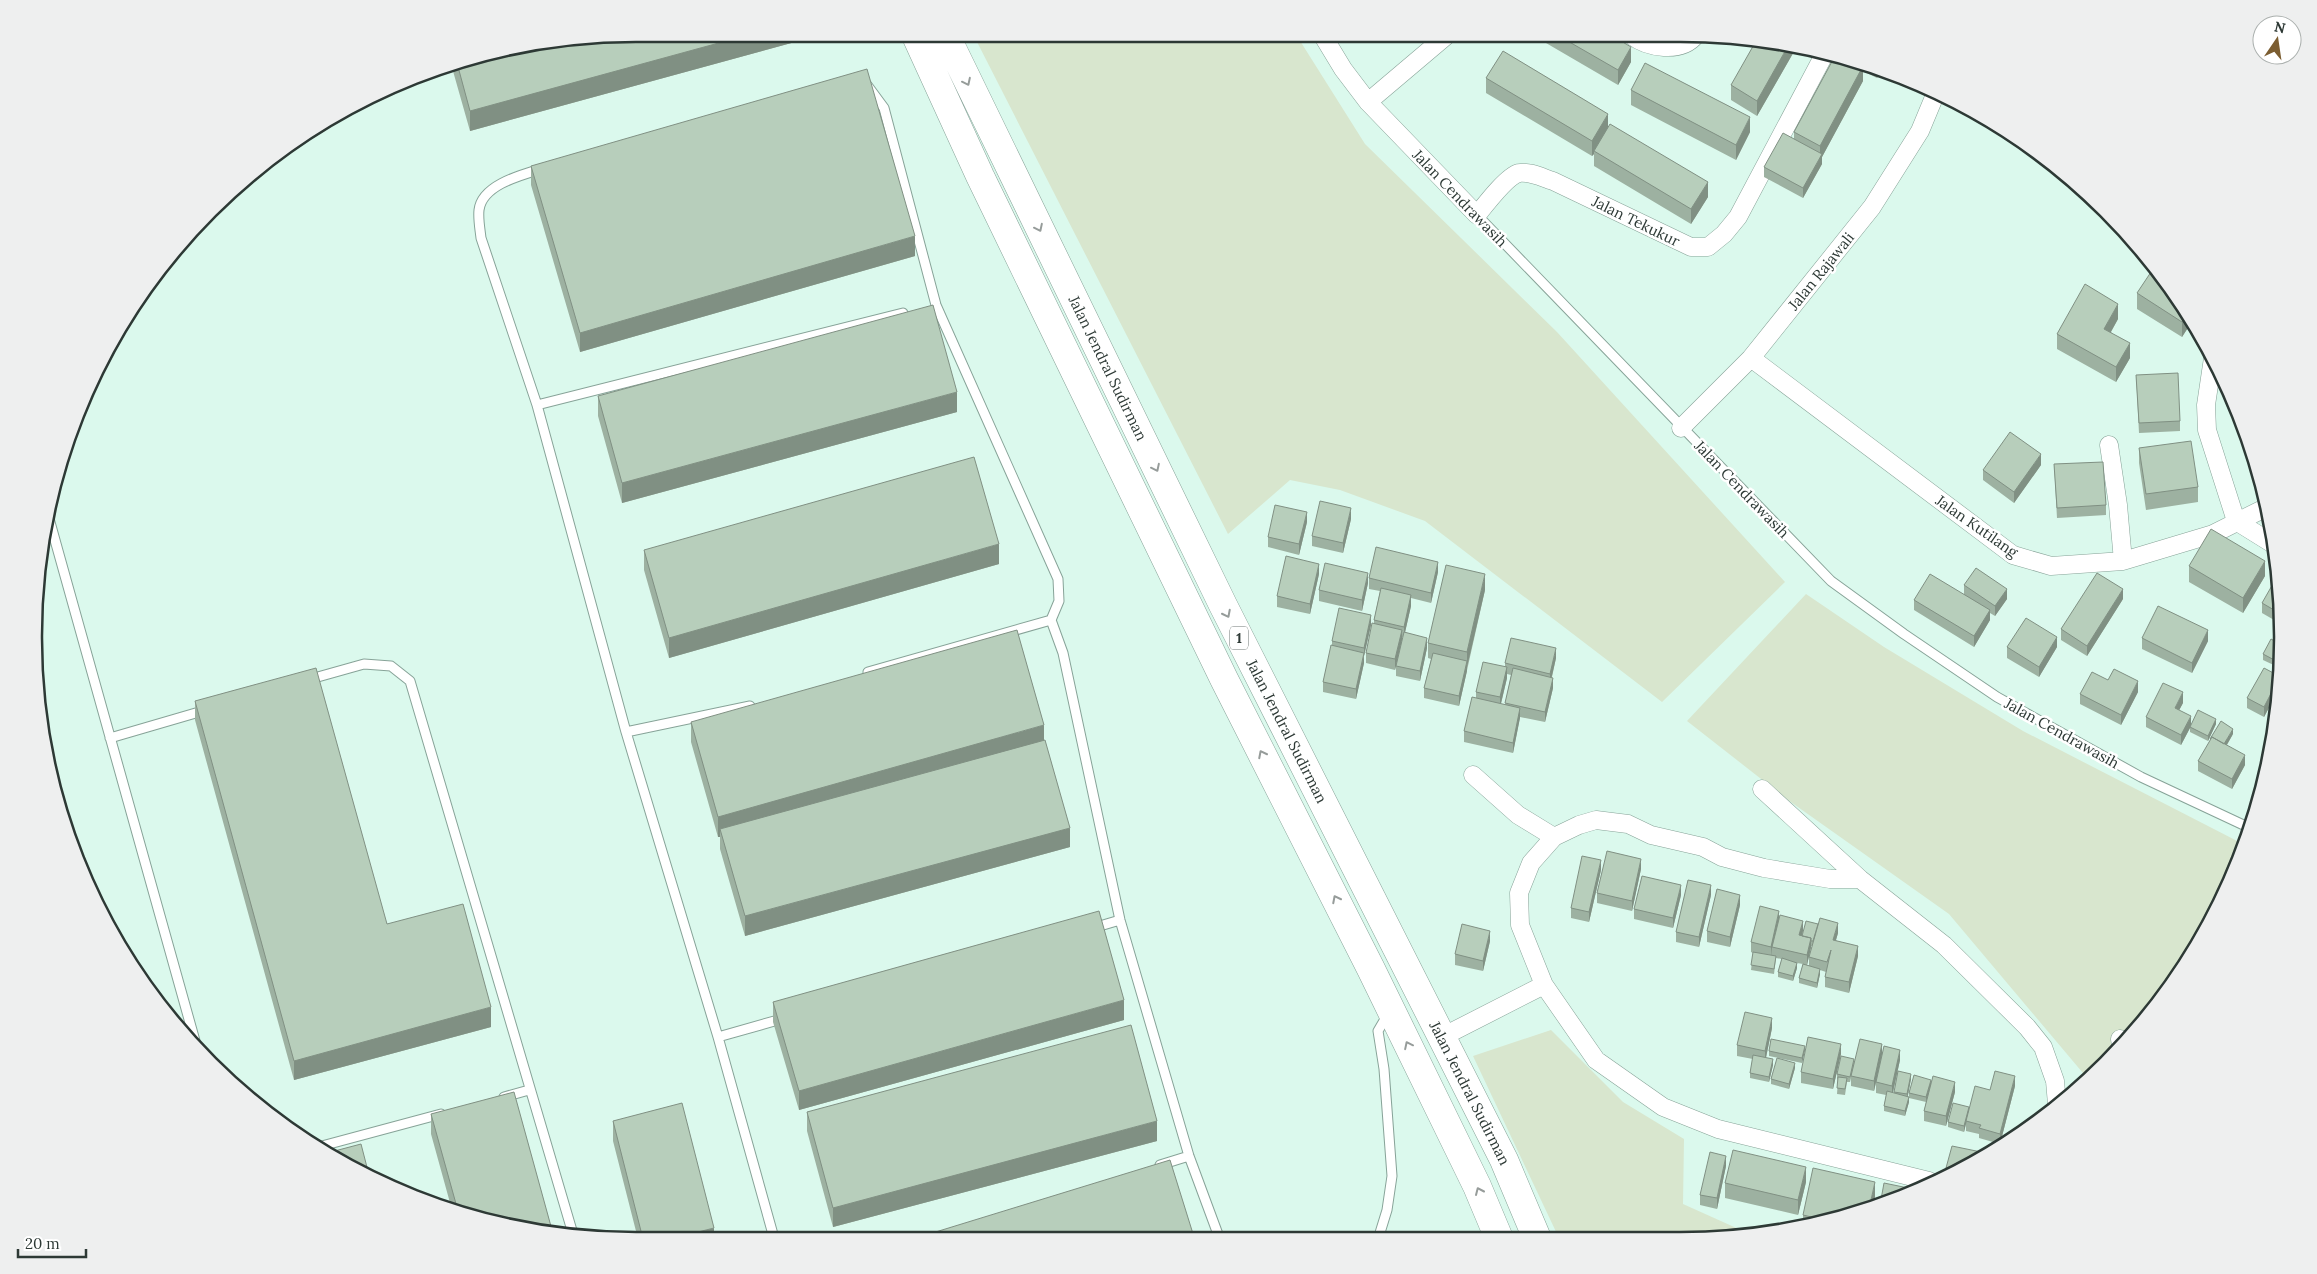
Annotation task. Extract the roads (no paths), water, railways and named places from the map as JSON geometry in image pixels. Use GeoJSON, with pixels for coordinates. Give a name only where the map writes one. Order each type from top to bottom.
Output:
{"type":"FeatureCollection","features":[{"type":"Feature","properties":{"kind":"highway","name":"Jalan Jendral Sudirman"},"geometry":{"type":"LineString","coordinates":[[919,42],[980,176],[1224,679],[1391,1009],[1477,1186],[1496,1232]]}},
{"type":"Feature","properties":{"kind":"highway","name":"Jalan Jendral Sudirman"},"geometry":{"type":"LineString","coordinates":[[949,42],[1223,605],[1504,1160],[1534,1232]]}},
{"type":"Feature","properties":{"kind":"street","name":"Jalan Cendrawasih"},"geometry":{"type":"LineString","coordinates":[[1327,42],[1343,69],[1368,102],[1477,215]]}},
{"type":"Feature","properties":{"kind":"street"},"geometry":{"type":"LineString","coordinates":[[1368,102],[1439,42]]}},
{"type":"Feature","properties":{"kind":"street"},"geometry":{"type":"LineString","coordinates":[[1640,42],[1665,47],[1682,45],[1686,42]]}},
{"type":"Feature","properties":{"kind":"street","name":"Jalan Tekukur"},"geometry":{"type":"LineString","coordinates":[[1477,215],[1509,180],[1518,173],[1532,174],[1553,181],[1691,248],[1708,247],[1724,234],[1738,217],[1821,60]]}},
{"type":"Feature","properties":{"kind":"street","name":"Jalan Rajawali"},"geometry":{"type":"LineString","coordinates":[[1681,428],[1751,358],[1872,206],[1920,131],[1933,99]]}},
{"type":"Feature","properties":{"kind":"street","name":"Jalan Kutilang"},"geometry":{"type":"LineString","coordinates":[[1751,358],[2013,555],[2051,566],[2123,560],[2213,534],[2260,510]]}},
{"type":"Feature","properties":{"kind":"street"},"geometry":{"type":"LineString","coordinates":[[2211,370],[2207,396],[2207,430],[2236,521],[2266,540]]}},
{"type":"Feature","properties":{"kind":"street"},"geometry":{"type":"LineString","coordinates":[[2109,445],[2118,505],[2123,560]]}},
{"type":"Feature","properties":{"kind":"street"},"geometry":{"type":"LineString","coordinates":[[1473,775],[1518,815],[1554,837]]}},
{"type":"Feature","properties":{"kind":"street"},"geometry":{"type":"LineString","coordinates":[[1762,790],[1860,879],[1944,945],[2027,1027],[2043,1047],[2055,1081],[2056,1097]]}},
{"type":"Feature","properties":{"kind":"street"},"geometry":{"type":"LineString","coordinates":[[1860,879],[1830,879],[1764,868],[1722,857],[1704,847],[1651,835],[1628,824],[1596,820],[1579,825],[1554,837],[1531,863],[1519,893],[1520,925],[1544,985],[1596,1060],[1663,1107],[1718,1129],[1922,1179]]}},
{"type":"Feature","properties":{"kind":"street"},"geometry":{"type":"LineString","coordinates":[[1442,1036],[1544,985]]}},
{"type":"Feature","properties":{"kind":"lane"},"geometry":{"type":"LineString","coordinates":[[859,81],[869,86],[884,108],[936,305],[1058,579],[1059,601],[1051,620],[1063,653],[1120,920],[1189,1156],[1217,1232]]}},
{"type":"Feature","properties":{"kind":"lane"},"geometry":{"type":"LineString","coordinates":[[546,167],[509,178],[484,197],[479,210],[481,238],[538,405],[626,732],[718,1037],[772,1232]]}},
{"type":"Feature","properties":{"kind":"lane","name":"Jalan Cendrawasih"},"geometry":{"type":"LineString","coordinates":[[1477,215],[1831,581],[1904,634],[2014,707],[2141,777],[2244,825]]}},
{"type":"Feature","properties":{"kind":"lane"},"geometry":{"type":"LineString","coordinates":[[927,308],[936,305]]}},
{"type":"Feature","properties":{"kind":"lane"},"geometry":{"type":"LineString","coordinates":[[538,405],[917,310]]}},
{"type":"Feature","properties":{"kind":"lane"},"geometry":{"type":"LineString","coordinates":[[52,531],[192,1031]]}},
{"type":"Feature","properties":{"kind":"lane"},"geometry":{"type":"LineString","coordinates":[[860,674],[1051,620]]}},
{"type":"Feature","properties":{"kind":"lane"},"geometry":{"type":"LineString","coordinates":[[298,683],[364,664],[391,666],[410,681],[571,1227]]}},
{"type":"Feature","properties":{"kind":"lane"},"geometry":{"type":"LineString","coordinates":[[626,732],[755,704]]}},
{"type":"Feature","properties":{"kind":"lane"},"geometry":{"type":"LineString","coordinates":[[110,738],[214,707]]}},
{"type":"Feature","properties":{"kind":"lane"},"geometry":{"type":"LineString","coordinates":[[1082,931],[1120,920]]}},
{"type":"Feature","properties":{"kind":"lane"},"geometry":{"type":"LineString","coordinates":[[1380,1232],[1387,1210],[1392,1176],[1384,1069],[1378,1031],[1391,1009]]}},
{"type":"Feature","properties":{"kind":"lane"},"geometry":{"type":"LineString","coordinates":[[718,1037],[794,1015]]}},
{"type":"Feature","properties":{"kind":"lane"},"geometry":{"type":"LineString","coordinates":[[491,1100],[529,1090]]}},
{"type":"Feature","properties":{"kind":"lane"},"geometry":{"type":"LineString","coordinates":[[328,1144],[452,1111]]}},
{"type":"Feature","properties":{"kind":"lane"},"geometry":{"type":"LineString","coordinates":[[1151,1168],[1189,1156]]}}]}
